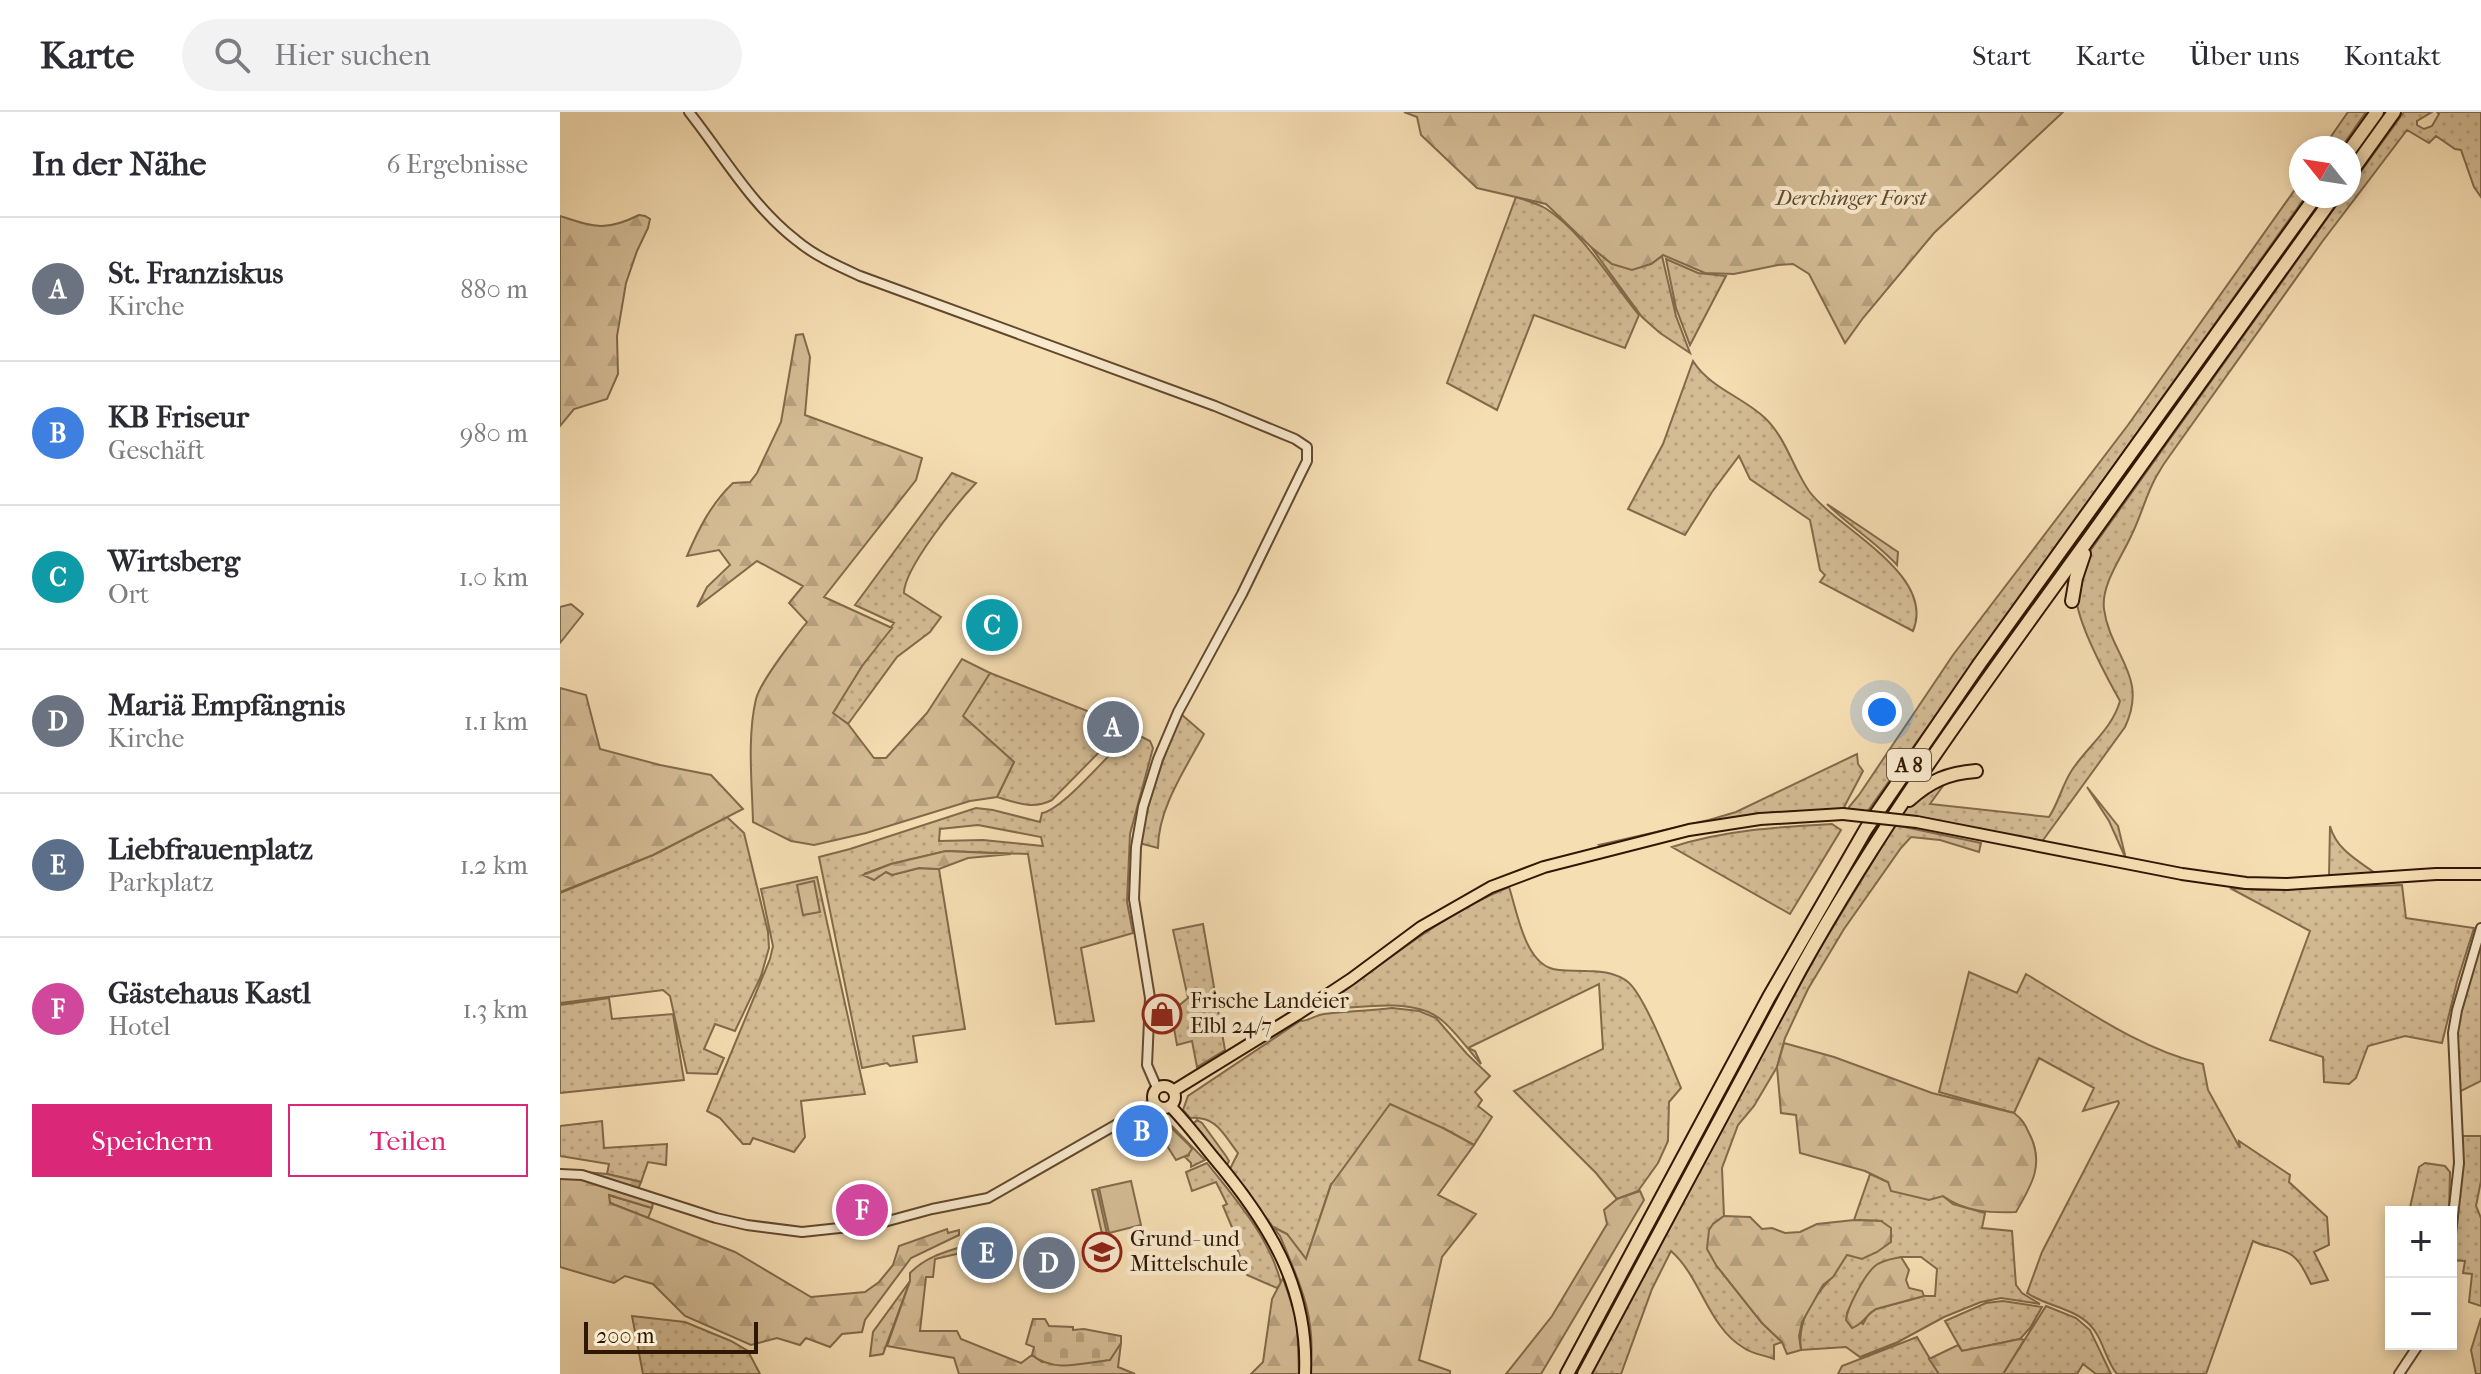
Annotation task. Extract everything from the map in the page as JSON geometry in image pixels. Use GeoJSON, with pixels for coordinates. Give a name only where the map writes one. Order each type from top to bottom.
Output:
{"type":"FeatureCollection","features":[{"type":"Feature","properties":{"kind":"highway"},"geometry":{"type":"LineString","coordinates":[[2360,136],[2377,112]]}},
{"type":"Feature","properties":{"kind":"highway"},"geometry":{"type":"LineString","coordinates":[[2361,158],[2394,112]]}},
{"type":"Feature","properties":{"kind":"highway","name":"A 8"},"geometry":{"type":"LineString","coordinates":[[1567,1374],[1769,997],[1866,829],[1980,663],[2307,208]]}},
{"type":"Feature","properties":{"kind":"highway","name":"A 8"},"geometry":{"type":"LineString","coordinates":[[1584,1374],[1806,959],[1895,813],[2325,208]]}},
{"type":"Feature","properties":{"kind":"highway"},"geometry":{"type":"LineString","coordinates":[[2072,601],[2078,569],[2092,535]]}},
{"type":"Feature","properties":{"kind":"highway"},"geometry":{"type":"LineString","coordinates":[[1895,813],[1935,780],[1946,775],[1976,771]]}},
{"type":"Feature","properties":{"kind":"main road"},"geometry":{"type":"LineString","coordinates":[[1173,1091],[1351,979],[1421,927],[1491,887],[1544,867],[1689,830],[1771,817],[1843,814],[1917,822],[2168,871],[2246,883],[2287,884],[2412,875],[2481,874]]}},
{"type":"Feature","properties":{"kind":"main road"},"geometry":{"type":"LineString","coordinates":[[1166,1086],[1173,1091],[1175,1099],[1170,1106],[1162,1108],[1154,1103],[1153,1095],[1157,1088],[1166,1086]]}},
{"type":"Feature","properties":{"kind":"main road"},"geometry":{"type":"LineString","coordinates":[[1170,1106],[1259,1215],[1282,1256],[1300,1305],[1306,1348],[1305,1374]]}},
{"type":"Feature","properties":{"kind":"street"},"geometry":{"type":"LineString","coordinates":[[689,112],[763,210],[797,242],[825,259],[860,276],[1215,406],[1295,439],[1307,447],[1307,461],[1165,741],[1143,807],[1136,847],[1134,899],[1150,998],[1147,1065],[1157,1088]]}},
{"type":"Feature","properties":{"kind":"street"},"geometry":{"type":"LineString","coordinates":[[2454,1206],[2459,1163],[2453,1033],[2481,928]]}},
{"type":"Feature","properties":{"kind":"street"},"geometry":{"type":"LineString","coordinates":[[560,1174],[582,1175],[716,1218],[758,1227],[802,1232],[877,1224],[988,1198],[1154,1103]]}},
{"type":"Feature","properties":{"kind":"street"},"geometry":{"type":"LineString","coordinates":[[2399,1374],[2415,1350]]}},
{"type":"Feature","properties":{"kind":"green space","name":"Derchinger Forst"},"geometry":{"type":"Polygon","coordinates":[[[1404,112],[2063,112],[1934,233],[1845,343],[1809,274],[1793,264],[1734,274],[1705,273],[1663,255],[1651,264],[1632,270],[1612,264],[1546,204],[1477,188],[1421,135],[1417,117],[1404,112]]]}},
{"type":"Feature","properties":{"kind":"green space"},"geometry":{"type":"Polygon","coordinates":[[[2348,112],[2366,112],[2349,136],[2331,136],[2348,112]]]}},
{"type":"Feature","properties":{"kind":"green space"},"geometry":{"type":"Polygon","coordinates":[[[2404,112],[2432,112],[2417,121],[2417,125],[2424,129],[2432,126],[2439,114],[2437,112],[2481,112],[2481,197],[2474,187],[2461,150],[2436,136],[2429,143],[2407,130],[2361,191],[2361,171],[2404,112]]]}},
{"type":"Feature","properties":{"kind":"green space"},"geometry":{"type":"Polygon","coordinates":[[[1516,197],[1545,208],[1572,230],[1639,315],[1625,348],[1534,315],[1497,410],[1447,383],[1516,197]]]}},
{"type":"Feature","properties":{"kind":"green space"},"geometry":{"type":"Polygon","coordinates":[[[2289,198],[2289,208],[2297,208],[1867,812],[1850,811],[1849,807],[1953,655],[2128,425],[2289,198]]]}},
{"type":"Feature","properties":{"kind":"green space"},"geometry":{"type":"Polygon","coordinates":[[[2334,208],[2348,208],[2166,460],[2152,484],[2113,571],[2104,600],[2108,625],[2130,679],[2133,694],[2131,709],[2125,727],[2041,843],[1902,815],[1910,804],[1948,779],[1930,804],[2049,817],[2072,770],[2106,729],[2120,701],[2080,618],[2076,593],[2083,561],[2334,208]]]}},
{"type":"Feature","properties":{"kind":"green space"},"geometry":{"type":"Polygon","coordinates":[[[639,215],[650,219],[626,283],[617,336],[618,374],[607,399],[574,409],[560,426],[560,216],[608,226],[639,215]]]}},
{"type":"Feature","properties":{"kind":"green space"},"geometry":{"type":"Polygon","coordinates":[[[1591,247],[1612,264],[1651,264],[1662,256],[1676,316],[1690,353],[1642,317],[1591,247]]]}},
{"type":"Feature","properties":{"kind":"green space"},"geometry":{"type":"Polygon","coordinates":[[[1666,259],[1698,273],[1726,276],[1690,345],[1676,308],[1666,259]]]}},
{"type":"Feature","properties":{"kind":"green space"},"geometry":{"type":"Polygon","coordinates":[[[803,334],[810,357],[805,415],[922,458],[916,480],[824,597],[892,628],[862,666],[833,713],[848,724],[874,758],[886,758],[927,713],[962,659],[990,673],[963,716],[1014,762],[997,797],[970,801],[866,833],[814,845],[791,841],[753,822],[751,744],[756,699],[771,671],[807,622],[789,603],[803,586],[757,561],[697,607],[707,587],[730,565],[719,550],[687,556],[718,499],[733,483],[750,482],[757,473],[781,422],[796,335],[803,334]]]}},
{"type":"Feature","properties":{"kind":"green space"},"geometry":{"type":"Polygon","coordinates":[[[1693,361],[1708,378],[1765,418],[1809,491],[1898,571],[1911,590],[1917,610],[1913,631],[1820,582],[1825,575],[1820,570],[1810,520],[1750,479],[1739,456],[1685,535],[1628,509],[1663,444],[1693,361]]]}},
{"type":"Feature","properties":{"kind":"green space"},"geometry":{"type":"Polygon","coordinates":[[[952,473],[976,483],[922,552],[906,582],[904,593],[941,617],[930,632],[897,657],[848,724],[832,713],[894,623],[855,605],[952,473]]]}},
{"type":"Feature","properties":{"kind":"green space"},"geometry":{"type":"Polygon","coordinates":[[[1827,504],[1898,552],[1897,565],[1844,520],[1827,504]]]}},
{"type":"Feature","properties":{"kind":"green space"},"geometry":{"type":"Polygon","coordinates":[[[571,604],[583,614],[560,643],[560,607],[571,604]]]}},
{"type":"Feature","properties":{"kind":"green space"},"geometry":{"type":"Polygon","coordinates":[[[990,673],[1131,728],[1116,735],[1052,800],[1032,805],[997,797],[1014,762],[962,716],[990,673]]]}},
{"type":"Feature","properties":{"kind":"green space"},"geometry":{"type":"Polygon","coordinates":[[[560,688],[586,695],[600,749],[711,775],[743,809],[653,855],[560,892],[560,688]]]}},
{"type":"Feature","properties":{"kind":"green space"},"geometry":{"type":"Polygon","coordinates":[[[1181,714],[1204,734],[1168,803],[1158,848],[1139,843],[1157,777],[1181,714]]]}},
{"type":"Feature","properties":{"kind":"green space"},"geometry":{"type":"Polygon","coordinates":[[[1140,736],[1150,741],[1153,748],[1130,834],[1127,902],[1133,933],[1081,948],[1094,1021],[1056,1024],[1028,854],[946,851],[864,874],[886,872],[892,875],[919,868],[939,869],[965,1029],[913,1036],[917,1062],[862,1068],[819,857],[976,808],[1040,822],[1042,813],[1051,810],[1073,792],[1126,738],[1140,736]],[[978,825],[940,829],[939,841],[983,840],[1043,846],[1041,837],[978,825]]]}},
{"type":"Feature","properties":{"kind":"green space"},"geometry":{"type":"Polygon","coordinates":[[[1857,754],[1863,771],[1842,811],[1599,845],[1736,812],[1857,754]]]}},
{"type":"Feature","properties":{"kind":"green space"},"geometry":{"type":"Polygon","coordinates":[[[2087,787],[2118,826],[2126,859],[2109,821],[2087,787]]]}},
{"type":"Feature","properties":{"kind":"green space"},"geometry":{"type":"Polygon","coordinates":[[[727,817],[744,833],[768,932],[769,948],[761,976],[735,1031],[715,1024],[704,1049],[724,1058],[717,1074],[687,1073],[670,996],[663,990],[560,1003],[560,893],[653,855],[727,817]]]}},
{"type":"Feature","properties":{"kind":"green space"},"geometry":{"type":"Polygon","coordinates":[[[1832,824],[1841,830],[1790,914],[1672,847],[1731,833],[1832,824]]]}},
{"type":"Feature","properties":{"kind":"green space"},"geometry":{"type":"Polygon","coordinates":[[[1895,825],[1981,843],[1979,852],[1940,840],[1911,837],[1901,848],[1844,929],[1808,989],[1785,1038],[1777,1067],[1754,1106],[1738,1125],[1722,1168],[1724,1216],[1713,1224],[1716,1265],[1762,1323],[1782,1342],[1774,1345],[1774,1359],[1747,1350],[1732,1339],[1713,1315],[1690,1274],[1671,1251],[1652,1289],[1621,1374],[1590,1374],[1763,1050],[1895,825]]]}},
{"type":"Feature","properties":{"kind":"green space"},"geometry":{"type":"Polygon","coordinates":[[[2330,826],[2342,848],[2375,873],[2329,876],[2330,826]]]}},
{"type":"Feature","properties":{"kind":"green space"},"geometry":{"type":"Polygon","coordinates":[[[946,851],[1011,854],[968,858],[939,869],[919,868],[892,875],[886,872],[874,880],[863,875],[891,864],[946,851]]]}},
{"type":"Feature","properties":{"kind":"green space"},"geometry":{"type":"Polygon","coordinates":[[[817,877],[865,1094],[801,1101],[805,1137],[794,1152],[753,1138],[750,1144],[743,1144],[720,1118],[707,1111],[770,959],[773,946],[761,889],[817,877]]]}},
{"type":"Feature","properties":{"kind":"green space"},"geometry":{"type":"Polygon","coordinates":[[[814,881],[820,912],[803,915],[797,885],[814,881]]]}},
{"type":"Feature","properties":{"kind":"green space"},"geometry":{"type":"Polygon","coordinates":[[[2402,885],[2406,918],[2474,928],[2442,1043],[2405,1036],[2368,1046],[2356,1078],[2349,1084],[2324,1082],[2323,1057],[2270,1040],[2310,931],[2230,888],[2260,890],[2402,885]]]}},
{"type":"Feature","properties":{"kind":"green space"},"geometry":{"type":"Polygon","coordinates":[[[1509,887],[1523,933],[1541,963],[1554,969],[1614,975],[1624,979],[1635,990],[1650,1016],[1681,1088],[1669,1102],[1668,1141],[1658,1163],[1638,1191],[1617,1199],[1596,1173],[1514,1091],[1603,1049],[1599,984],[1468,1048],[1475,1051],[1481,1064],[1450,1028],[1427,1012],[1382,1005],[1321,1010],[1438,924],[1509,887]]]}},
{"type":"Feature","properties":{"kind":"green space"},"geometry":{"type":"Polygon","coordinates":[[[1203,924],[1225,1050],[1197,1067],[1192,1041],[1177,1045],[1172,1017],[1164,1016],[1163,1011],[1177,1007],[1188,998],[1173,930],[1203,924]]]}},
{"type":"Feature","properties":{"kind":"green space"},"geometry":{"type":"Polygon","coordinates":[[[2481,943],[2481,1081],[2459,1092],[2456,1040],[2462,1005],[2481,943]]]}},
{"type":"Feature","properties":{"kind":"green space"},"geometry":{"type":"Polygon","coordinates":[[[1969,972],[2017,993],[2026,974],[2134,1038],[2203,1064],[2208,1090],[2240,1148],[2239,1141],[2290,1175],[2289,1182],[2327,1217],[2329,1245],[2314,1252],[2328,1280],[2311,1284],[2291,1254],[2253,1241],[2206,1374],[2117,1374],[2098,1335],[2089,1324],[2075,1314],[2027,1293],[2042,1252],[2119,1103],[2083,1111],[2094,1088],[2039,1058],[2014,1113],[1939,1092],[1969,972]]]}},
{"type":"Feature","properties":{"kind":"green space"},"geometry":{"type":"Polygon","coordinates":[[[609,998],[612,1019],[673,1014],[684,1080],[560,1093],[560,1005],[609,998]]]}},
{"type":"Feature","properties":{"kind":"green space"},"geometry":{"type":"Polygon","coordinates":[[[1392,1008],[1419,1011],[1436,1018],[1490,1076],[1475,1092],[1482,1100],[1478,1106],[1492,1117],[1474,1145],[1443,1128],[1331,1184],[1306,1259],[1287,1234],[1273,1227],[1230,1169],[1238,1153],[1223,1133],[1213,1123],[1190,1118],[1183,1110],[1188,1096],[1300,1021],[1324,1014],[1392,1008]]]}},
{"type":"Feature","properties":{"kind":"green space"},"geometry":{"type":"Polygon","coordinates":[[[1784,1043],[1834,1057],[1932,1093],[2014,1113],[2026,1127],[2036,1154],[2031,1183],[2016,1212],[1978,1210],[1943,1196],[1929,1200],[1891,1191],[1888,1182],[1865,1171],[1800,1153],[1796,1115],[1781,1113],[1777,1067],[1784,1043]]]}},
{"type":"Feature","properties":{"kind":"green space"},"geometry":{"type":"Polygon","coordinates":[[[1390,1104],[1474,1145],[1438,1195],[1476,1214],[1442,1257],[1419,1360],[1450,1371],[1450,1374],[1310,1374],[1311,1336],[1306,1303],[1295,1270],[1273,1227],[1287,1234],[1306,1259],[1331,1185],[1390,1104]]]}},
{"type":"Feature","properties":{"kind":"green space"},"geometry":{"type":"Polygon","coordinates":[[[1159,1115],[1164,1118],[1205,1160],[1191,1167],[1185,1157],[1189,1155],[1188,1144],[1161,1117],[1148,1116],[1159,1115]]]}},
{"type":"Feature","properties":{"kind":"green space"},"geometry":{"type":"Polygon","coordinates":[[[1149,1117],[1160,1117],[1188,1144],[1192,1149],[1188,1155],[1176,1160],[1149,1117]]]}},
{"type":"Feature","properties":{"kind":"green space"},"geometry":{"type":"Polygon","coordinates":[[[1197,1120],[1226,1156],[1229,1161],[1227,1165],[1193,1124],[1197,1120]]]}},
{"type":"Feature","properties":{"kind":"green space"},"geometry":{"type":"Polygon","coordinates":[[[602,1121],[604,1148],[667,1144],[666,1165],[648,1162],[641,1182],[607,1174],[609,1164],[560,1156],[560,1126],[602,1121]]]}},
{"type":"Feature","properties":{"kind":"green space"},"geometry":{"type":"Polygon","coordinates":[[[2462,1136],[2481,1136],[2481,1181],[2476,1206],[2481,1218],[2481,1306],[2469,1302],[2472,1274],[2463,1273],[2465,1261],[2457,1260],[2457,1212],[2463,1164],[2462,1136]]]}},
{"type":"Feature","properties":{"kind":"green space"},"geometry":{"type":"Polygon","coordinates":[[[1207,1163],[1260,1234],[1276,1266],[1281,1283],[1277,1288],[1247,1275],[1223,1206],[1227,1204],[1216,1182],[1192,1191],[1186,1172],[1207,1163]]]}},
{"type":"Feature","properties":{"kind":"green space"},"geometry":{"type":"Polygon","coordinates":[[[2425,1163],[2445,1166],[2450,1172],[2449,1206],[2410,1206],[2419,1167],[2425,1163]]]}},
{"type":"Feature","properties":{"kind":"green space"},"geometry":{"type":"Polygon","coordinates":[[[574,1171],[641,1182],[638,1189],[641,1198],[653,1203],[652,1208],[609,1195],[610,1203],[735,1252],[811,1297],[865,1292],[879,1282],[893,1265],[899,1246],[947,1229],[948,1233],[959,1230],[959,1235],[911,1258],[865,1320],[862,1332],[842,1334],[830,1347],[806,1338],[800,1345],[777,1338],[751,1345],[685,1316],[653,1284],[625,1276],[614,1283],[560,1267],[560,1179],[574,1171]]]}},
{"type":"Feature","properties":{"kind":"green space"},"geometry":{"type":"Polygon","coordinates":[[[1870,1174],[1888,1182],[1943,1196],[1953,1204],[1985,1213],[1982,1228],[2012,1231],[2016,1285],[2022,1293],[2040,1304],[2001,1298],[1981,1302],[1860,1357],[1846,1347],[1801,1350],[1801,1329],[1812,1302],[1849,1252],[1881,1221],[1854,1220],[1870,1174]],[[1901,1257],[1861,1285],[1847,1313],[1863,1324],[1869,1313],[1876,1309],[1935,1296],[1937,1269],[1921,1257],[1901,1257]]]}},
{"type":"Feature","properties":{"kind":"green space"},"geometry":{"type":"Polygon","coordinates":[[[1131,1181],[1141,1225],[1109,1233],[1099,1188],[1131,1181]]]}},
{"type":"Feature","properties":{"kind":"green space"},"geometry":{"type":"Polygon","coordinates":[[[1097,1189],[1111,1252],[1114,1253],[1113,1268],[1102,1271],[1089,1267],[1090,1250],[1106,1251],[1092,1190],[1097,1189]]]}},
{"type":"Feature","properties":{"kind":"green space"},"geometry":{"type":"Polygon","coordinates":[[[1640,1191],[1644,1200],[1541,1374],[1506,1374],[1552,1316],[1607,1224],[1604,1210],[1617,1199],[1640,1191]]]}},
{"type":"Feature","properties":{"kind":"green space"},"geometry":{"type":"Polygon","coordinates":[[[608,1195],[652,1208],[648,1218],[610,1203],[608,1195]]]}},
{"type":"Feature","properties":{"kind":"green space"},"geometry":{"type":"Polygon","coordinates":[[[1724,1216],[1750,1217],[1762,1229],[1772,1228],[1785,1233],[1800,1232],[1817,1224],[1881,1221],[1891,1228],[1891,1242],[1862,1259],[1847,1255],[1833,1277],[1823,1285],[1802,1322],[1799,1336],[1801,1350],[1787,1354],[1782,1342],[1762,1323],[1707,1249],[1709,1230],[1724,1216]]]}},
{"type":"Feature","properties":{"kind":"green space"},"geometry":{"type":"Polygon","coordinates":[[[961,1247],[961,1253],[935,1259],[933,1277],[926,1277],[920,1331],[957,1331],[961,1339],[1021,1363],[1032,1355],[1042,1362],[1109,1360],[1121,1343],[1118,1367],[1135,1374],[959,1374],[954,1358],[887,1346],[910,1281],[910,1273],[927,1260],[961,1247]]]}},
{"type":"Feature","properties":{"kind":"green space"},"geometry":{"type":"Polygon","coordinates":[[[1901,1257],[1909,1270],[1906,1280],[1909,1288],[1922,1291],[1924,1296],[1876,1309],[1852,1328],[1846,1320],[1847,1315],[1866,1276],[1878,1264],[1901,1257]]]}},
{"type":"Feature","properties":{"kind":"green space"},"geometry":{"type":"Polygon","coordinates":[[[1283,1278],[1297,1320],[1299,1374],[1251,1374],[1263,1362],[1272,1299],[1283,1278]]]}},
{"type":"Feature","properties":{"kind":"green space"},"geometry":{"type":"Polygon","coordinates":[[[910,1281],[883,1354],[870,1356],[873,1332],[910,1281]]]}},
{"type":"Feature","properties":{"kind":"green space"},"geometry":{"type":"Polygon","coordinates":[[[2003,1301],[2042,1307],[2020,1339],[1962,1351],[1945,1321],[1986,1303],[2003,1301]]]}},
{"type":"Feature","properties":{"kind":"green space"},"geometry":{"type":"Polygon","coordinates":[[[2046,1306],[2076,1318],[2090,1330],[2111,1374],[2096,1374],[2083,1364],[2077,1374],[2003,1374],[2046,1306]]]}},
{"type":"Feature","properties":{"kind":"green space"},"geometry":{"type":"Polygon","coordinates":[[[632,1316],[685,1322],[731,1341],[748,1351],[760,1374],[643,1374],[632,1316]]]}},
{"type":"Feature","properties":{"kind":"green space"},"geometry":{"type":"Polygon","coordinates":[[[2481,1318],[2481,1374],[2476,1374],[2471,1350],[2481,1318]]]}},
{"type":"Feature","properties":{"kind":"green space"},"geometry":{"type":"Polygon","coordinates":[[[1033,1319],[1045,1319],[1049,1326],[1121,1336],[1121,1343],[1110,1360],[1050,1364],[1032,1355],[1034,1347],[1026,1344],[1033,1319]]]}},
{"type":"Feature","properties":{"kind":"green space"},"geometry":{"type":"Polygon","coordinates":[[[1917,1337],[1939,1374],[1838,1374],[1842,1366],[1917,1337]]]}},
{"type":"Feature","properties":{"kind":"green space"},"geometry":{"type":"Polygon","coordinates":[[[2024,1340],[2003,1374],[1939,1374],[1929,1359],[1958,1345],[1962,1351],[2024,1340]]]}},
{"type":"Feature","properties":{"kind":"place","name":"Wirtsberg"},"geometry":{"type":"Point","coordinates":[992,625]}},
{"type":"Feature","properties":{"kind":"place","name":"St. Franziskus"},"geometry":{"type":"Point","coordinates":[1113,727]}},
{"type":"Feature","properties":{"kind":"place","name":"Frische Landeier Elbl 24/7"},"geometry":{"type":"Point","coordinates":[1162,1014]}},
{"type":"Feature","properties":{"kind":"place","name":"KB Friseur"},"geometry":{"type":"Point","coordinates":[1142,1131]}},
{"type":"Feature","properties":{"kind":"place","name":"Gästehaus Kastl"},"geometry":{"type":"Point","coordinates":[862,1210]}},
{"type":"Feature","properties":{"kind":"place","name":"Grund- und Mittelschule"},"geometry":{"type":"Point","coordinates":[1102,1252]}},
{"type":"Feature","properties":{"kind":"place","name":"Liebfrauenplatz"},"geometry":{"type":"Point","coordinates":[987,1253]}},
{"type":"Feature","properties":{"kind":"place","name":"Mariä Empfängnis"},"geometry":{"type":"Point","coordinates":[1049,1263]}}]}
